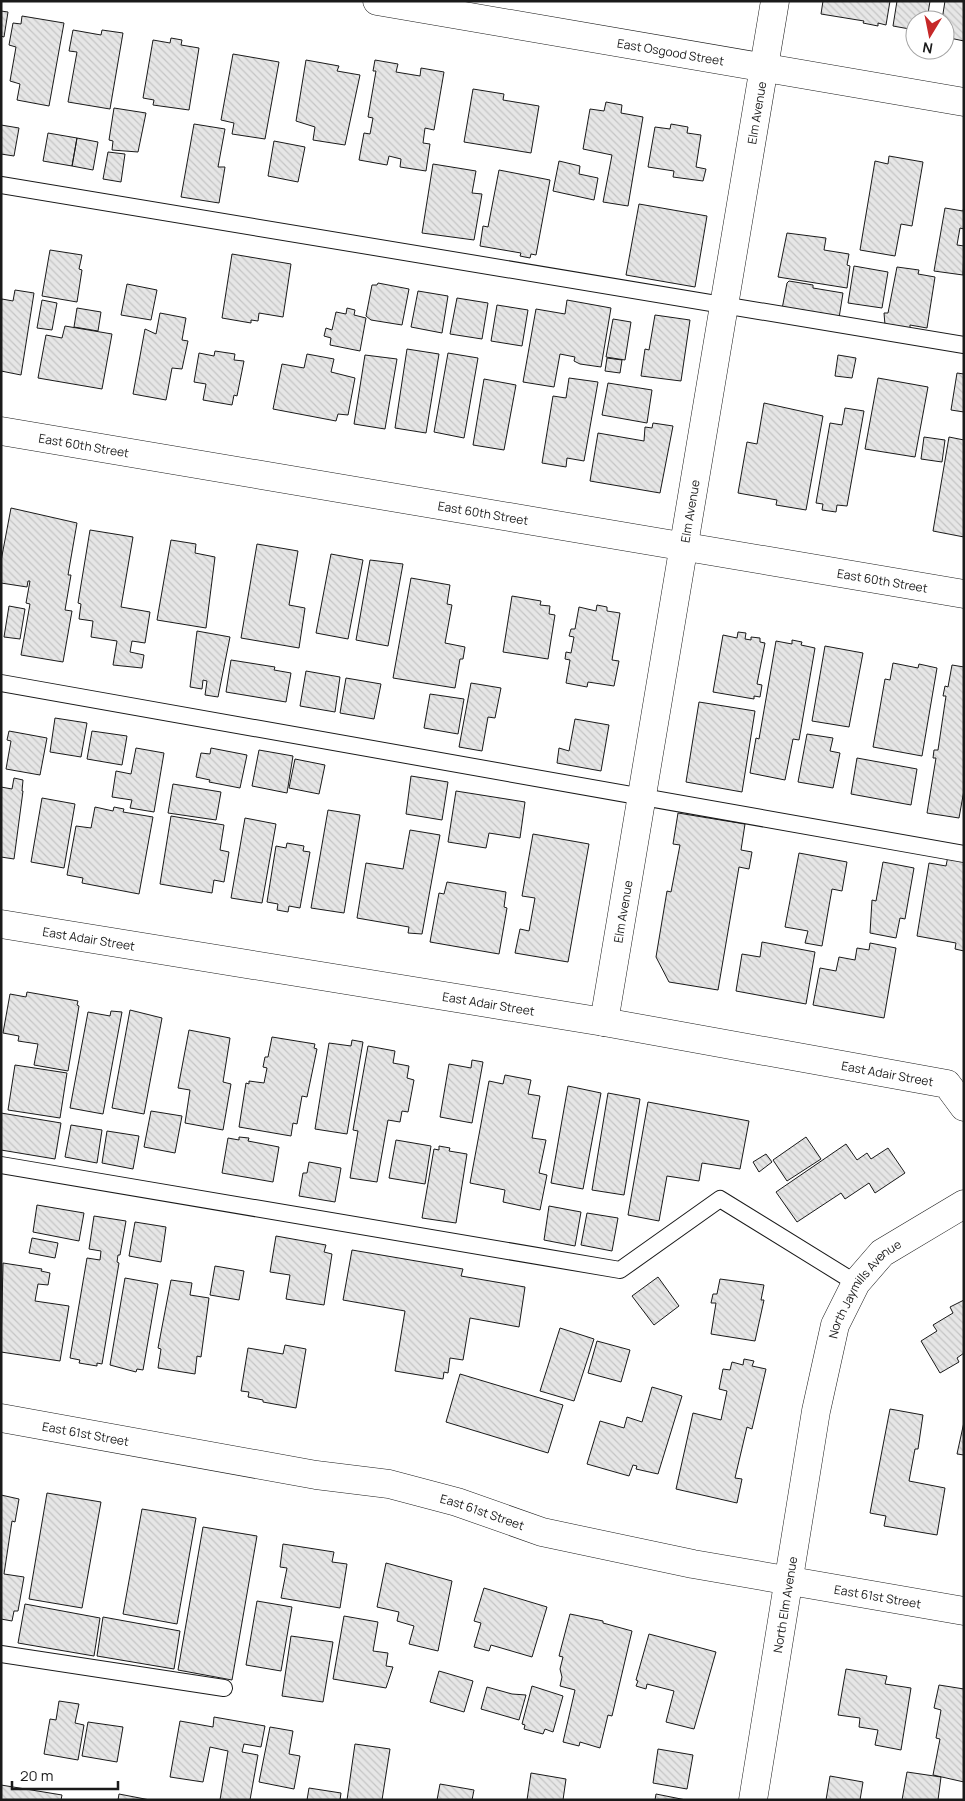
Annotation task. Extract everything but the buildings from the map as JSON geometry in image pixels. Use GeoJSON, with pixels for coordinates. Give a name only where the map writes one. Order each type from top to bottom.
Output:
{"type":"FeatureCollection","features":[{"type":"Feature","properties":{"kind":"street","name":"East Osgood Street"},"geometry":{"type":"LineString","coordinates":[[378,1],[964,102]]}},
{"type":"Feature","properties":{"kind":"street","name":"Elm Avenue"},"geometry":{"type":"LineString","coordinates":[[604,1022],[774,1]]}},
{"type":"Feature","properties":{"kind":"street","name":"East 60th Street"},"geometry":{"type":"LineString","coordinates":[[1,431],[682,548],[964,594]]}},
{"type":"Feature","properties":{"kind":"street","name":"East Adair Street"},"geometry":{"type":"LineString","coordinates":[[1,924],[604,1022],[947,1084],[964,1107]]}},
{"type":"Feature","properties":{"kind":"street","name":"North Jaymills Avenue"},"geometry":{"type":"LineString","coordinates":[[816,1411],[835,1325],[856,1283],[882,1253],[964,1204]]}},
{"type":"Feature","properties":{"kind":"street","name":"North Elm Avenue"},"geometry":{"type":"LineString","coordinates":[[753,1800],[816,1411]]}},
{"type":"Feature","properties":{"kind":"street","name":"East 61st Street"},"geometry":{"type":"LineString","coordinates":[[1,1418],[316,1475],[389,1484],[457,1502],[542,1532],[693,1564],[964,1611]]}},
{"type":"Feature","properties":{"kind":"lane"},"geometry":{"type":"LineString","coordinates":[[1,185],[964,345]]}},
{"type":"Feature","properties":{"kind":"lane"},"geometry":{"type":"LineString","coordinates":[[1,684],[964,854]]}},
{"type":"Feature","properties":{"kind":"lane"},"geometry":{"type":"LineString","coordinates":[[1,1165],[620,1270],[720,1199],[856,1283]]}},
{"type":"Feature","properties":{"kind":"lane"},"geometry":{"type":"LineString","coordinates":[[1,1654],[224,1688]]}}]}
